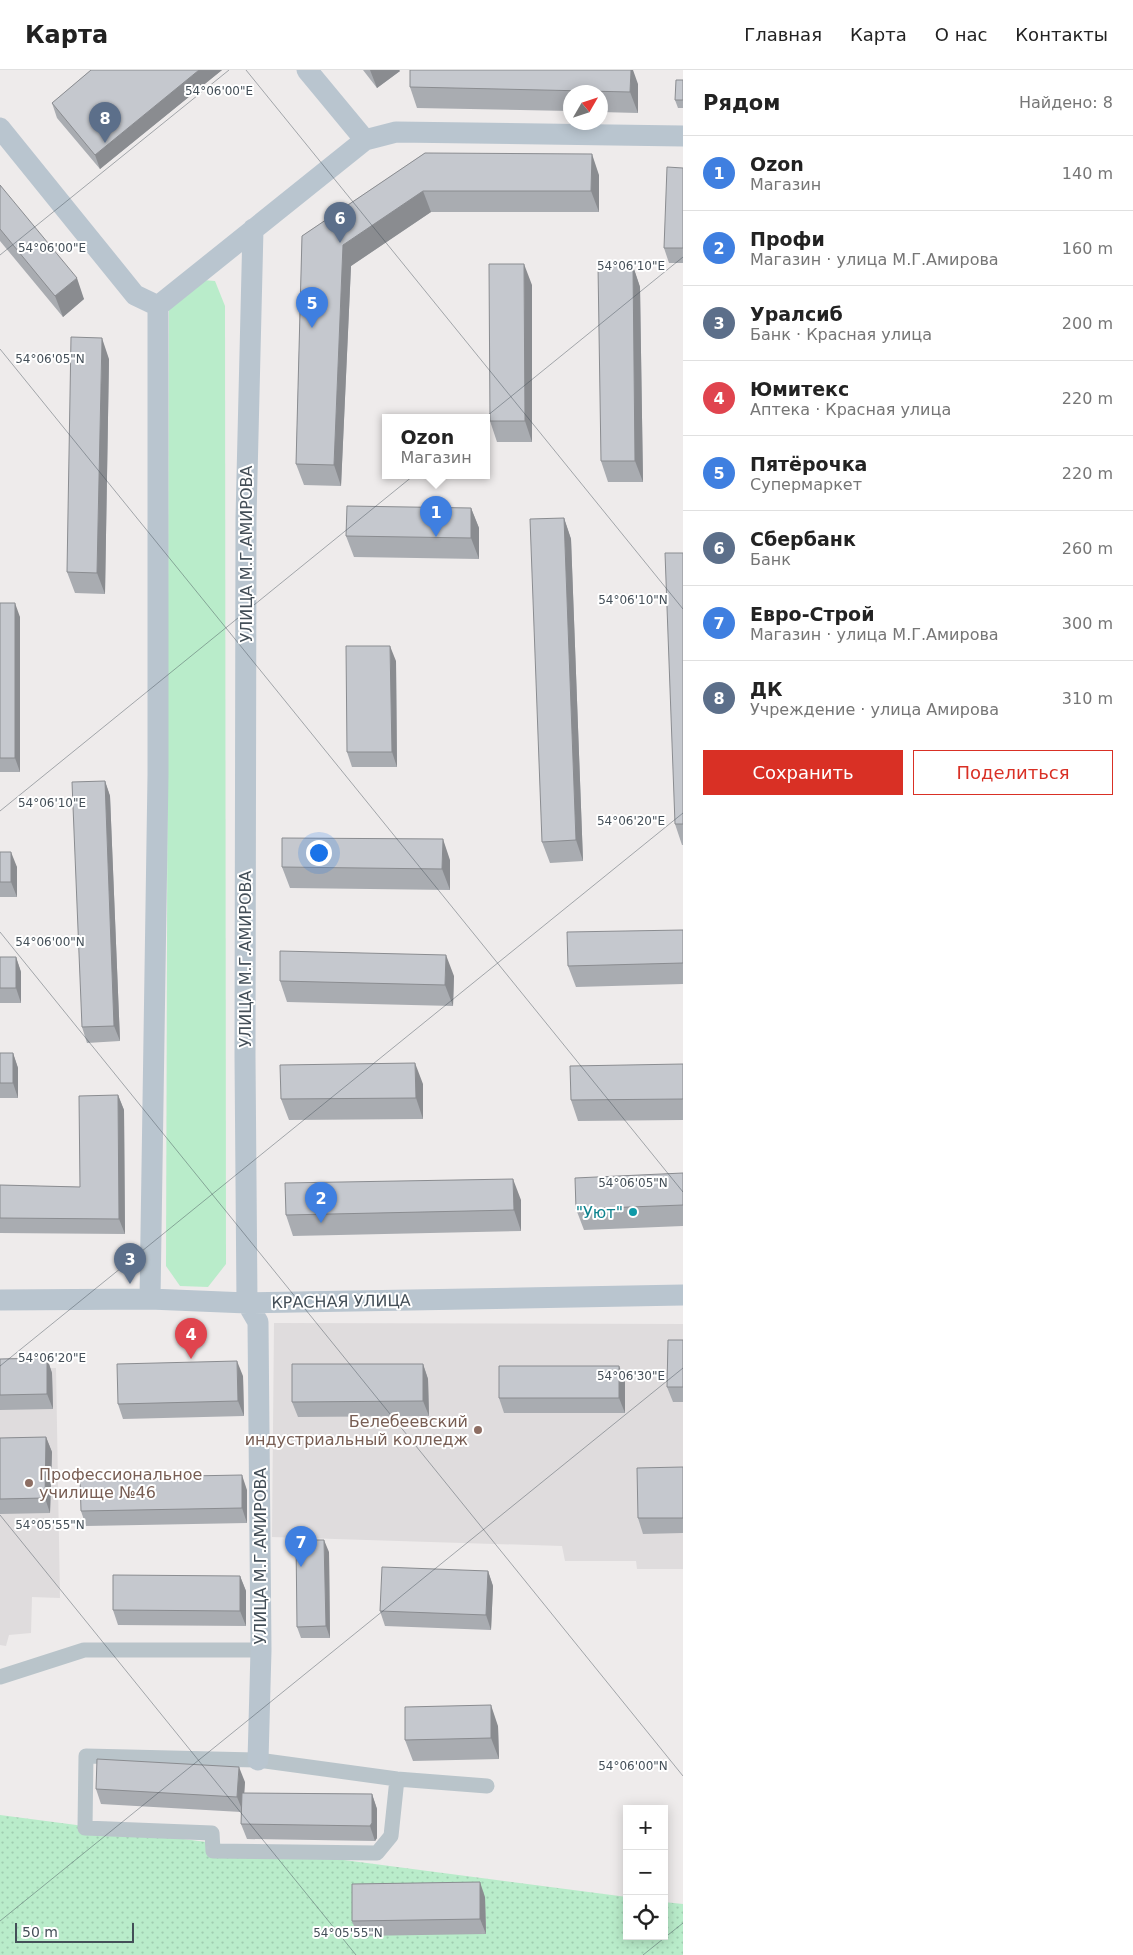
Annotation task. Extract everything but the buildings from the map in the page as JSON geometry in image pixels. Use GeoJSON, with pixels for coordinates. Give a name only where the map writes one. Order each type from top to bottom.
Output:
{"type":"FeatureCollection","features":[{"type":"Feature","properties":{"kind":"street"},"geometry":{"type":"LineString","coordinates":[[307,70],[365,140]]}},
{"type":"Feature","properties":{"kind":"street"},"geometry":{"type":"LineString","coordinates":[[0,128],[135,295],[158,306]]}},
{"type":"Feature","properties":{"kind":"street"},"geometry":{"type":"LineString","coordinates":[[158,306],[365,140],[396,132],[683,136]]}},
{"type":"Feature","properties":{"kind":"street","name":"УЛИЦА М.Г.АМИРОВА"},"geometry":{"type":"LineString","coordinates":[[253,229],[246,466],[245,1057],[247,1303],[258,1322],[261,1650],[258,1760]]}},
{"type":"Feature","properties":{"kind":"street"},"geometry":{"type":"LineString","coordinates":[[150,1299],[158,775],[158,306]]}},
{"type":"Feature","properties":{"kind":"street","name":"КРАСНАЯ УЛИЦА"},"geometry":{"type":"LineString","coordinates":[[0,1300],[150,1299],[247,1303],[683,1296]]}},
{"type":"Feature","properties":{"kind":"street"},"geometry":{"type":"LineString","coordinates":[[0,1677],[84,1650],[261,1650]]}},
{"type":"Feature","properties":{"kind":"street"},"geometry":{"type":"LineString","coordinates":[[398,1779],[391,1836],[377,1853],[213,1851],[212,1833],[85,1828],[86,1756],[258,1760],[398,1779],[488,1786]]}},
{"type":"Feature","properties":{"kind":"shaded area","name":"Белебеевский индустриальный колледж"},"geometry":{"type":"Polygon","coordinates":[[[274,1323],[683,1324],[683,1569],[637,1569],[636,1561],[565,1561],[562,1546],[272,1537],[274,1323]]]}},
{"type":"Feature","properties":{"kind":"shaded area","name":"Профессиональное училище №46"},"geometry":{"type":"Polygon","coordinates":[[[56,1368],[60,1598],[32,1597],[31,1633],[9,1635],[6,1646],[0,1645],[0,1369],[56,1368]]]}},
{"type":"Feature","properties":{"kind":"green space"},"geometry":{"type":"Polygon","coordinates":[[[190,279],[215,281],[225,306],[226,1264],[208,1287],[180,1286],[166,1266],[169,304],[190,279]]]}},
{"type":"Feature","properties":{"kind":"green space"},"geometry":{"type":"Polygon","coordinates":[[[0,1815],[623,1896],[623,1940],[668,1940],[668,1902],[683,1904],[683,1955],[0,1955],[0,1815]]]}},
{"type":"Feature","properties":{"kind":"place","name":"ДК"},"geometry":{"type":"Point","coordinates":[105,143]}},
{"type":"Feature","properties":{"kind":"place","name":"Сбербанк"},"geometry":{"type":"Point","coordinates":[340,243]}},
{"type":"Feature","properties":{"kind":"place","name":"Пятёрочка"},"geometry":{"type":"Point","coordinates":[312,328]}},
{"type":"Feature","properties":{"kind":"place","name":"Ozon"},"geometry":{"type":"Point","coordinates":[436,537]}},
{"type":"Feature","properties":{"kind":"place","name":"\"Уют\""},"geometry":{"type":"Point","coordinates":[633,1212]}},
{"type":"Feature","properties":{"kind":"place","name":"Профи"},"geometry":{"type":"Point","coordinates":[321,1223]}},
{"type":"Feature","properties":{"kind":"place","name":"Уралсиб"},"geometry":{"type":"Point","coordinates":[130,1284]}},
{"type":"Feature","properties":{"kind":"place","name":"Юмитекс"},"geometry":{"type":"Point","coordinates":[191,1359]}},
{"type":"Feature","properties":{"kind":"place","name":"Белебеевский индустриальный колледж"},"geometry":{"type":"Point","coordinates":[478,1430]}},
{"type":"Feature","properties":{"kind":"place","name":"Профессиональное училище №46"},"geometry":{"type":"Point","coordinates":[29,1483]}},
{"type":"Feature","properties":{"kind":"place","name":"Евро-Строй"},"geometry":{"type":"Point","coordinates":[301,1567]}}]}
